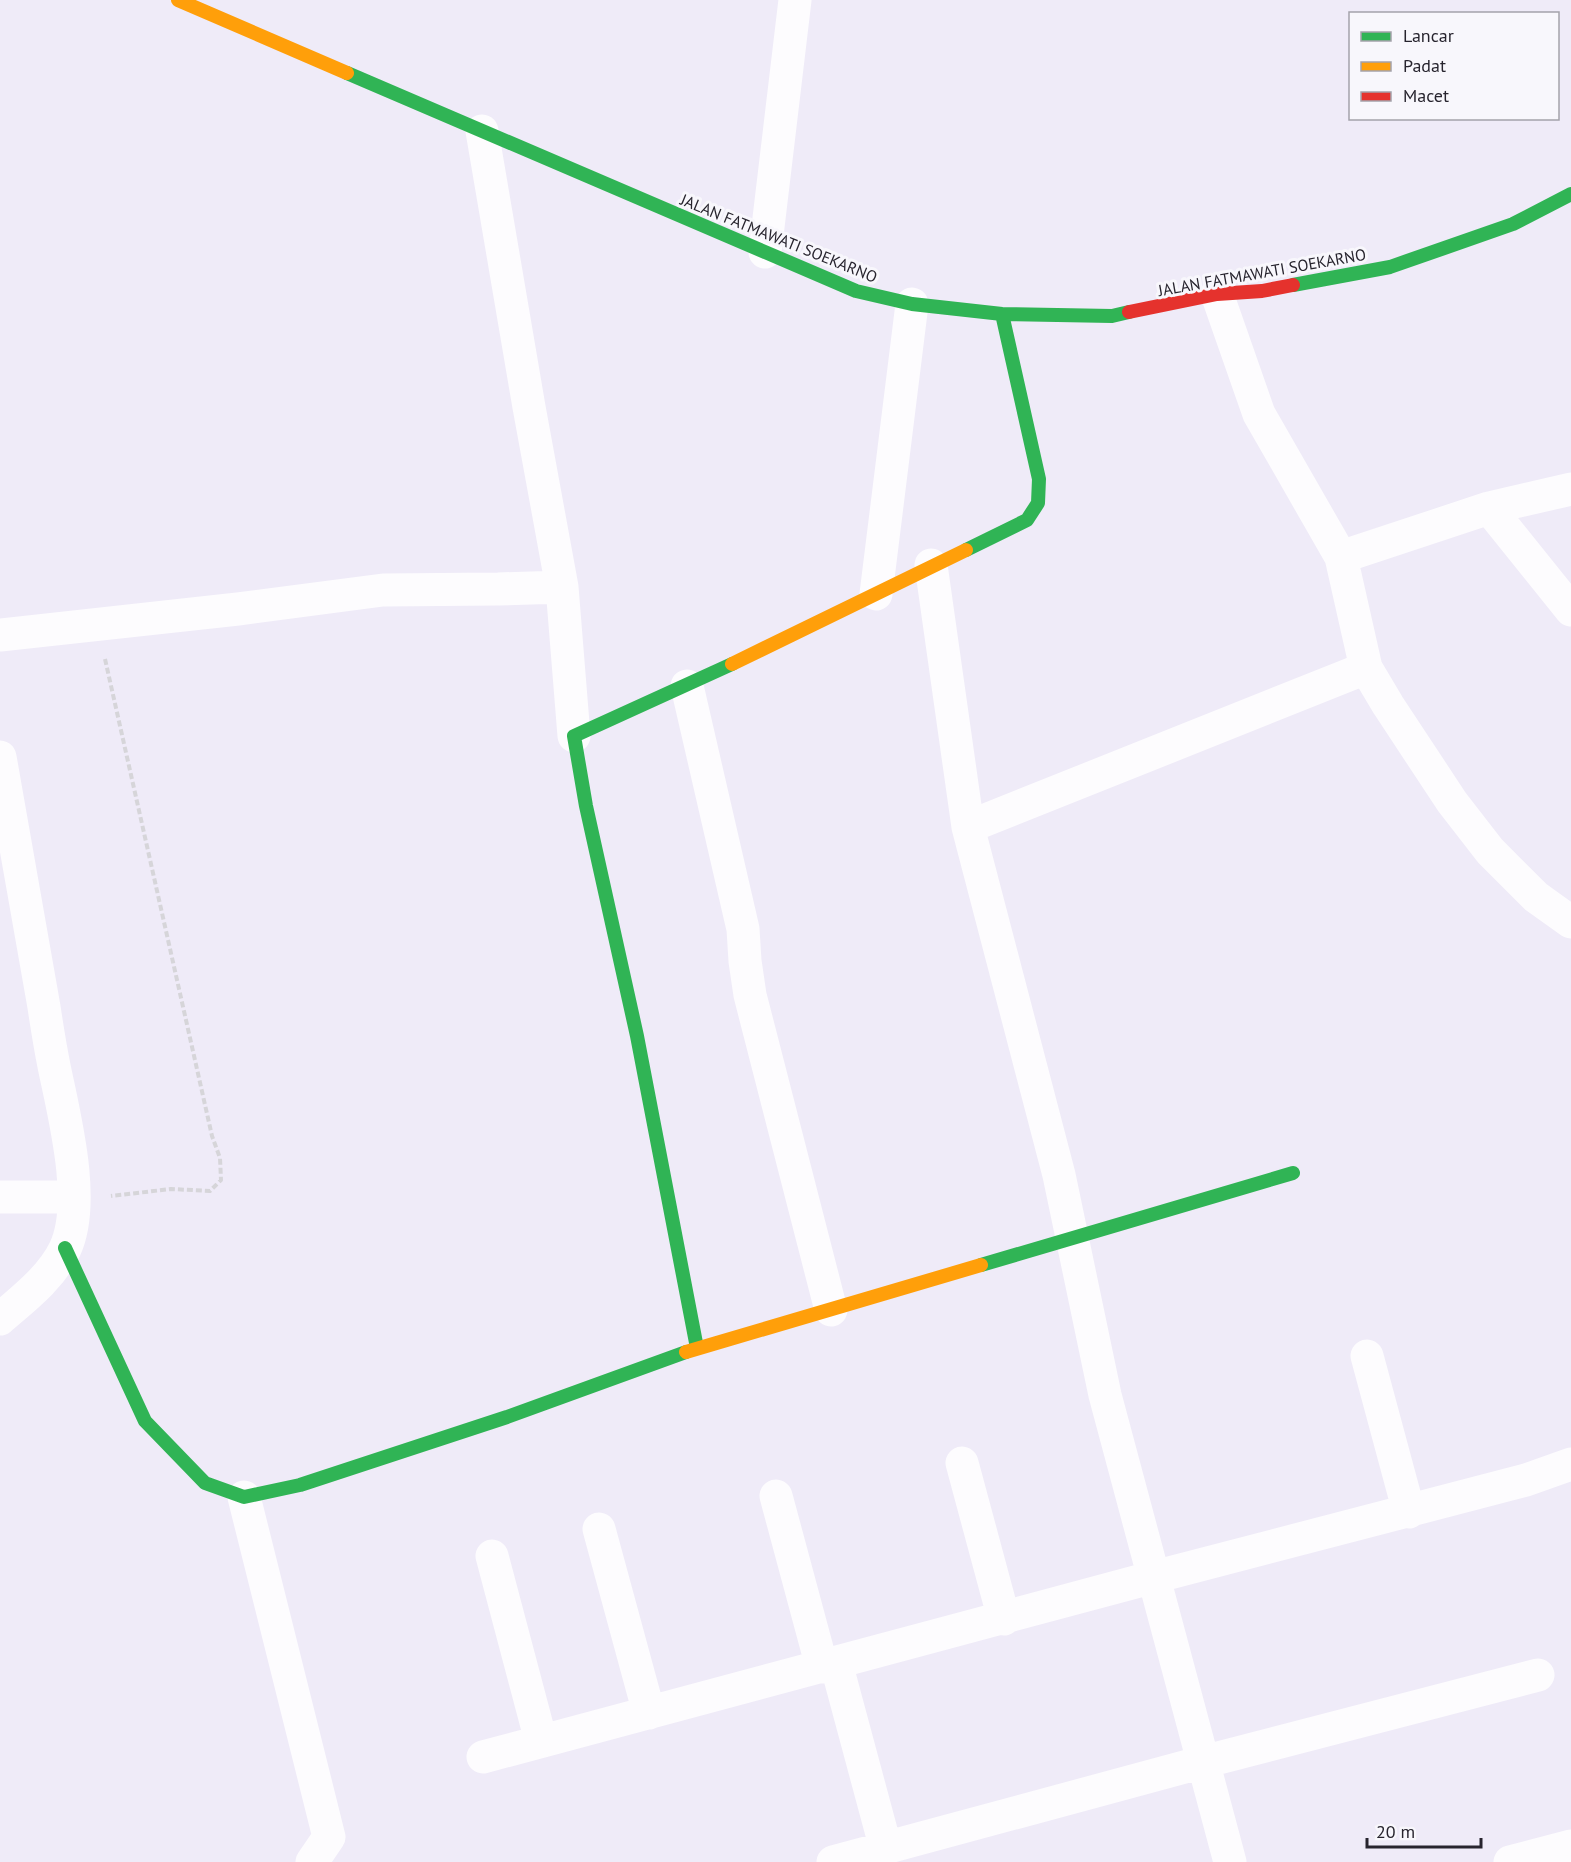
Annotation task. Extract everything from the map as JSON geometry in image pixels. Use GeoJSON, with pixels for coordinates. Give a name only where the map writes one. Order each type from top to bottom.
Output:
{"type":"FeatureCollection","features":[{"type":"Feature","properties":{"kind":"street","name":"JALAN FATMAWATI SOEKARNO"},"geometry":{"type":"LineString","coordinates":[[178,0],[856,291],[912,304],[1002,314],[1112,316],[1216,294],[1262,291],[1390,267],[1513,224],[1571,194]]}},
{"type":"Feature","properties":{"kind":"street"},"geometry":{"type":"LineString","coordinates":[[765,252],[795,0]]}},
{"type":"Feature","properties":{"kind":"street"},"geometry":{"type":"LineString","coordinates":[[482,131],[562,586],[574,736],[586,806],[637,1036],[697,1348]]}},
{"type":"Feature","properties":{"kind":"street"},"geometry":{"type":"LineString","coordinates":[[1216,294],[1259,414],[1341,557],[1366,668],[1452,802],[1490,851],[1536,897],[1571,922]]}},
{"type":"Feature","properties":{"kind":"street"},"geometry":{"type":"LineString","coordinates":[[876,594],[912,304]]}},
{"type":"Feature","properties":{"kind":"street"},"geometry":{"type":"LineString","coordinates":[[574,736],[687,686],[1027,520],[1038,503],[1039,479],[1002,314]]}},
{"type":"Feature","properties":{"kind":"street"},"geometry":{"type":"LineString","coordinates":[[1341,557],[1489,508],[1571,489]]}},
{"type":"Feature","properties":{"kind":"street"},"geometry":{"type":"LineString","coordinates":[[1489,508],[1571,610]]}},
{"type":"Feature","properties":{"kind":"street"},"geometry":{"type":"LineString","coordinates":[[931,565],[968,827],[1059,1175],[1105,1395],[1230,1862]]}},
{"type":"Feature","properties":{"kind":"street"},"geometry":{"type":"LineString","coordinates":[[0,635],[383,590],[562,586]]}},
{"type":"Feature","properties":{"kind":"street"},"geometry":{"type":"LineString","coordinates":[[968,827],[1366,668]]}},
{"type":"Feature","properties":{"kind":"street"},"geometry":{"type":"LineString","coordinates":[[687,686],[743,929],[744,961],[750,995],[831,1310]]}},
{"type":"Feature","properties":{"kind":"street"},"geometry":{"type":"LineString","coordinates":[[0,757],[53,1062],[66,1122],[74,1197],[73,1219],[65,1248],[52,1269],[0,1318]]}},
{"type":"Feature","properties":{"kind":"street"},"geometry":{"type":"LineString","coordinates":[[65,1248],[145,1421],[205,1483],[244,1497],[311,1482],[507,1417],[697,1348],[1293,1173]]}},
{"type":"Feature","properties":{"kind":"street"},"geometry":{"type":"LineString","coordinates":[[0,1197],[74,1197]]}},
{"type":"Feature","properties":{"kind":"street"},"geometry":{"type":"LineString","coordinates":[[1367,1356],[1408,1512]]}},
{"type":"Feature","properties":{"kind":"street"},"geometry":{"type":"LineString","coordinates":[[962,1463],[1004,1619]]}},
{"type":"Feature","properties":{"kind":"street"},"geometry":{"type":"LineString","coordinates":[[483,1757],[1154,1577],[1408,1512],[1526,1480],[1571,1464]]}},
{"type":"Feature","properties":{"kind":"street"},"geometry":{"type":"LineString","coordinates":[[776,1496],[886,1849]]}},
{"type":"Feature","properties":{"kind":"street"},"geometry":{"type":"LineString","coordinates":[[244,1497],[329,1837],[312,1862]]}},
{"type":"Feature","properties":{"kind":"street"},"geometry":{"type":"LineString","coordinates":[[599,1529],[649,1713]]}},
{"type":"Feature","properties":{"kind":"street"},"geometry":{"type":"LineString","coordinates":[[492,1556],[541,1741]]}},
{"type":"Feature","properties":{"kind":"street"},"geometry":{"type":"LineString","coordinates":[[833,1862],[1203,1762],[1538,1676]]}},
{"type":"Feature","properties":{"kind":"street"},"geometry":{"type":"LineString","coordinates":[[1510,1862],[1571,1846]]}},
{"type":"Feature","properties":{"kind":"path"},"geometry":{"type":"LineString","coordinates":[[74,1197],[171,1190],[210,1191],[221,1180],[220,1158],[212,1136],[97,625]]}},
{"type":"Feature","properties":{"kind":"traffic: fast"},"geometry":{"type":"LineString","coordinates":[[347,73],[856,291],[912,304],[1002,314],[1112,316],[1129,312]]}},
{"type":"Feature","properties":{"kind":"traffic: fast"},"geometry":{"type":"LineString","coordinates":[[1293,285],[1390,267],[1513,224],[1571,194]]}},
{"type":"Feature","properties":{"kind":"traffic: fast"},"geometry":{"type":"LineString","coordinates":[[966,550],[1027,520],[1038,503],[1039,479],[1002,314]]}},
{"type":"Feature","properties":{"kind":"traffic: fast"},"geometry":{"type":"LineString","coordinates":[[697,1348],[637,1036],[586,806],[574,736],[732,664]]}},
{"type":"Feature","properties":{"kind":"traffic: fast"},"geometry":{"type":"LineString","coordinates":[[981,1265],[1293,1173]]}},
{"type":"Feature","properties":{"kind":"traffic: fast"},"geometry":{"type":"LineString","coordinates":[[65,1248],[145,1421],[205,1483],[244,1497],[300,1485],[507,1417],[686,1352]]}},
{"type":"Feature","properties":{"kind":"traffic: slow"},"geometry":{"type":"LineString","coordinates":[[178,0],[347,73]]}},
{"type":"Feature","properties":{"kind":"traffic: slow"},"geometry":{"type":"LineString","coordinates":[[732,664],[966,550]]}},
{"type":"Feature","properties":{"kind":"traffic: slow"},"geometry":{"type":"LineString","coordinates":[[686,1352],[981,1265]]}},
{"type":"Feature","properties":{"kind":"traffic: jam"},"geometry":{"type":"LineString","coordinates":[[1129,312],[1217,294],[1262,291],[1293,285]]}}]}
